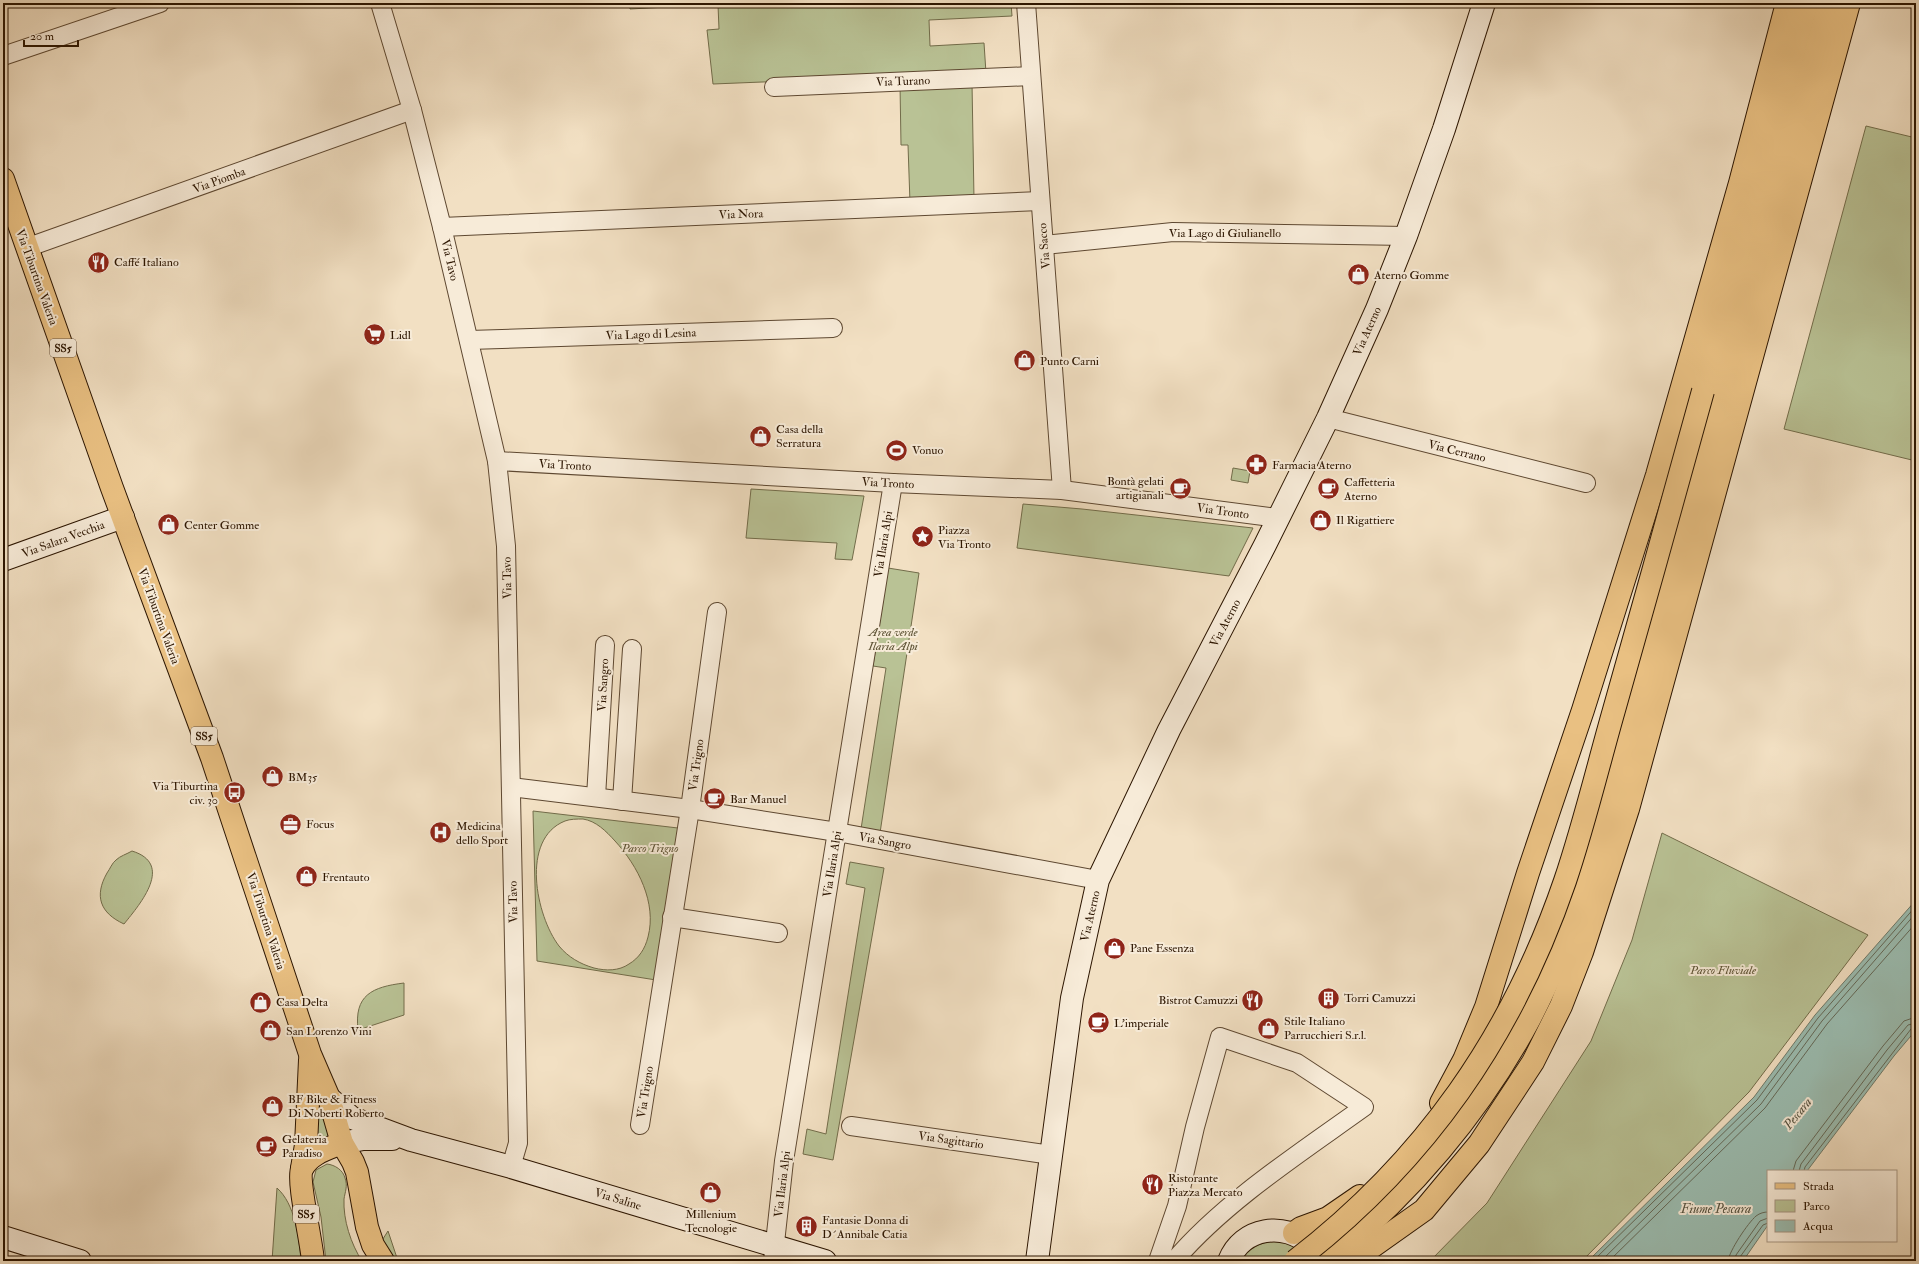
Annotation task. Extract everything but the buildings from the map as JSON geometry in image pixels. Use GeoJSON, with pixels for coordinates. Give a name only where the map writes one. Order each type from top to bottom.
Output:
{"type":"FeatureCollection","features":[{"type":"Feature","properties":{"kind":"main road"},"geometry":{"type":"LineString","coordinates":[[1294,1234],[1301,1228],[1328,1218],[1371,1188],[1399,1160],[1422,1133],[1444,1099],[1464,1060],[1486,1007],[1528,873],[1584,710],[1655,482],[1740,183],[1787,3]]}},
{"type":"Feature","properties":{"kind":"main road"},"geometry":{"type":"LineString","coordinates":[[1327,1261],[1372,1223],[1409,1186],[1457,1130],[1510,1051],[1529,1019],[1549,978],[1580,899],[1599,840],[1713,393],[1807,3]]}},
{"type":"Feature","properties":{"kind":"main road"},"geometry":{"type":"LineString","coordinates":[[1294,1261],[1322,1240],[1364,1202],[1402,1163],[1428,1133],[1464,1086],[1488,1048],[1514,1004],[1527,976],[1566,880],[1829,3]]}},
{"type":"Feature","properties":{"kind":"main road"},"geometry":{"type":"LineString","coordinates":[[1352,1261],[1424,1210],[1443,1188],[1479,1144],[1510,1100],[1533,1062],[1561,1006],[1582,952],[1628,809],[1849,3]]}},
{"type":"Feature","properties":{"kind":"main road","name":"Via Tiburtina Valeria"},"geometry":{"type":"LineString","coordinates":[[3,179],[26,248],[123,518],[212,758],[310,1054],[329,1098],[342,1143]]}},
{"type":"Feature","properties":{"kind":"main road","name":"Via Tiburtina Valeria"},"geometry":{"type":"LineString","coordinates":[[302,1168],[306,1145],[310,1054]]}},
{"type":"Feature","properties":{"kind":"main road"},"geometry":{"type":"LineString","coordinates":[[302,1168],[320,1152],[342,1143]]}},
{"type":"Feature","properties":{"kind":"main road","name":"SS5"},"geometry":{"type":"LineString","coordinates":[[342,1143],[357,1172],[367,1227],[373,1245],[383,1261]]}},
{"type":"Feature","properties":{"kind":"main road","name":"SS5"},"geometry":{"type":"LineString","coordinates":[[302,1168],[300,1180],[301,1189],[310,1234],[313,1261]]}},
{"type":"Feature","properties":{"kind":"main road"},"geometry":{"type":"LineString","coordinates":[[1362,1261],[1390,1234]]}},
{"type":"Feature","properties":{"kind":"street"},"geometry":{"type":"LineString","coordinates":[[3,56],[160,3]]}},
{"type":"Feature","properties":{"kind":"street","name":"Via Tavo"},"geometry":{"type":"LineString","coordinates":[[380,3],[412,110],[442,227],[497,461],[506,546],[511,787],[518,1143],[511,1167]]}},
{"type":"Feature","properties":{"kind":"street","name":"Via Sacco"},"geometry":{"type":"LineString","coordinates":[[1026,3],[1062,490]]}},
{"type":"Feature","properties":{"kind":"street","name":"Via Aterno"},"geometry":{"type":"LineString","coordinates":[[1037,1261],[1072,998],[1098,880],[1169,730],[1328,418],[1377,309],[1406,236],[1444,129],[1484,3]]}},
{"type":"Feature","properties":{"kind":"street","name":"Via Turano"},"geometry":{"type":"LineString","coordinates":[[774,86],[1031,76]]}},
{"type":"Feature","properties":{"kind":"street","name":"Via Piomba"},"geometry":{"type":"LineString","coordinates":[[26,248],[412,110]]}},
{"type":"Feature","properties":{"kind":"street","name":"Via Nora"},"geometry":{"type":"LineString","coordinates":[[442,227],[1040,201]]}},
{"type":"Feature","properties":{"kind":"street","name":"Via Lago di Giulianello"},"geometry":{"type":"LineString","coordinates":[[1044,245],[1173,232],[1406,236]]}},
{"type":"Feature","properties":{"kind":"street","name":"Via Lago di Lesina"},"geometry":{"type":"LineString","coordinates":[[469,340],[833,328]]}},
{"type":"Feature","properties":{"kind":"street","name":"Via Cerrano"},"geometry":{"type":"LineString","coordinates":[[1328,418],[1586,483]]}},
{"type":"Feature","properties":{"kind":"street","name":"Via Tronto"},"geometry":{"type":"LineString","coordinates":[[497,461],[893,483],[1062,490],[1278,518]]}},
{"type":"Feature","properties":{"kind":"street","name":"Via Ilaria Alpi"},"geometry":{"type":"LineString","coordinates":[[774,1254],[785,1155],[893,483]]}},
{"type":"Feature","properties":{"kind":"street","name":"Via Salara Vecchia"},"geometry":{"type":"LineString","coordinates":[[3,560],[123,518]]}},
{"type":"Feature","properties":{"kind":"street","name":"Via Trigno"},"geometry":{"type":"LineString","coordinates":[[640,1125],[690,809],[717,612]]}},
{"type":"Feature","properties":{"kind":"street","name":"Via Sangro"},"geometry":{"type":"LineString","coordinates":[[596,797],[605,645]]}},
{"type":"Feature","properties":{"kind":"street"},"geometry":{"type":"LineString","coordinates":[[622,801],[632,649]]}},
{"type":"Feature","properties":{"kind":"street","name":"Via Sangro"},"geometry":{"type":"LineString","coordinates":[[511,787],[690,809],[837,832],[1098,880]]}},
{"type":"Feature","properties":{"kind":"street"},"geometry":{"type":"LineString","coordinates":[[672,916],[778,932]]}},
{"type":"Feature","properties":{"kind":"street"},"geometry":{"type":"LineString","coordinates":[[1158,1261],[1177,1206],[1195,1127],[1220,1037],[1297,1063],[1364,1107],[1261,1182],[1197,1235],[1174,1261]]}},
{"type":"Feature","properties":{"kind":"street","name":"Via Saline"},"geometry":{"type":"LineString","coordinates":[[329,1098],[352,1118],[411,1140],[511,1167],[774,1254],[825,1261]]}},
{"type":"Feature","properties":{"kind":"street","name":"Via Sagittario"},"geometry":{"type":"LineString","coordinates":[[851,1126],[1051,1155]]}},
{"type":"Feature","properties":{"kind":"street","name":"Via Saline"},"geometry":{"type":"LineString","coordinates":[[342,1143],[363,1139],[411,1140]]}},
{"type":"Feature","properties":{"kind":"street"},"geometry":{"type":"LineString","coordinates":[[1229,1261],[1237,1247],[1253,1234],[1274,1230],[1294,1234],[1311,1246],[1320,1261]]}},
{"type":"Feature","properties":{"kind":"street"},"geometry":{"type":"LineString","coordinates":[[3,1237],[80,1261]]}},
{"type":"Feature","properties":{"kind":"green space"},"geometry":{"type":"Polygon","coordinates":[[[630,3],[703,3],[703,5],[630,9],[630,3]]]}},
{"type":"Feature","properties":{"kind":"green space"},"geometry":{"type":"Polygon","coordinates":[[[759,3],[1011,3],[1012,16],[929,20],[930,46],[984,43],[986,73],[713,84],[707,30],[719,29],[718,5],[759,3]]]}},
{"type":"Feature","properties":{"kind":"green space"},"geometry":{"type":"Polygon","coordinates":[[[972,83],[974,199],[910,203],[908,145],[901,145],[900,85],[972,83]]]}},
{"type":"Feature","properties":{"kind":"green space"},"geometry":{"type":"Polygon","coordinates":[[[1866,126],[1916,138],[1916,461],[1784,429],[1866,126]]]}},
{"type":"Feature","properties":{"kind":"green space"},"geometry":{"type":"Polygon","coordinates":[[[1233,468],[1250,471],[1248,483],[1231,480],[1233,468]]]}},
{"type":"Feature","properties":{"kind":"green space"},"geometry":{"type":"Polygon","coordinates":[[[751,489],[864,496],[852,560],[835,559],[837,543],[746,538],[751,489]]]}},
{"type":"Feature","properties":{"kind":"green space"},"geometry":{"type":"Polygon","coordinates":[[[1023,504],[1253,528],[1229,576],[1017,548],[1023,504]]]}},
{"type":"Feature","properties":{"kind":"green space","name":"Area verde Ilaria Alpi"},"geometry":{"type":"Polygon","coordinates":[[[888,568],[919,573],[880,833],[861,829],[886,668],[873,666],[888,568]]]}},
{"type":"Feature","properties":{"kind":"green space","name":"Parco Trigno"},"geometry":{"type":"Polygon","coordinates":[[[533,811],[678,828],[656,980],[537,961],[533,811]],[[576,819],[565,821],[551,830],[542,844],[537,861],[536,879],[539,898],[551,933],[566,954],[579,962],[594,968],[603,970],[617,969],[633,962],[639,956],[645,945],[650,924],[648,898],[638,873],[623,851],[612,837],[596,824],[588,820],[576,819]]]}},
{"type":"Feature","properties":{"kind":"green space","name":"Parco Fluviale"},"geometry":{"type":"Polygon","coordinates":[[[1662,833],[1868,935],[1749,1092],[1582,1261],[1430,1261],[1487,1203],[1591,1041],[1632,940],[1662,833]]]}},
{"type":"Feature","properties":{"kind":"green space"},"geometry":{"type":"Polygon","coordinates":[[[132,851],[144,857],[151,865],[152,874],[150,884],[145,895],[124,924],[109,915],[100,896],[103,881],[113,863],[119,857],[132,851]]]}},
{"type":"Feature","properties":{"kind":"green space"},"geometry":{"type":"Polygon","coordinates":[[[850,862],[884,868],[833,1160],[803,1154],[807,1129],[826,1134],[865,888],[846,884],[850,862]]]}},
{"type":"Feature","properties":{"kind":"green space"},"geometry":{"type":"Polygon","coordinates":[[[404,983],[404,1015],[358,1030],[359,1008],[362,1001],[374,990],[404,983]]]}},
{"type":"Feature","properties":{"kind":"green space"},"geometry":{"type":"Polygon","coordinates":[[[319,1105],[332,1136],[314,1141],[315,1106],[319,1105]]]}},
{"type":"Feature","properties":{"kind":"green space"},"geometry":{"type":"Polygon","coordinates":[[[327,1164],[338,1168],[344,1175],[346,1181],[344,1207],[346,1223],[354,1247],[362,1261],[326,1261],[321,1217],[313,1182],[316,1170],[327,1164]]]}},
{"type":"Feature","properties":{"kind":"green space"},"geometry":{"type":"Polygon","coordinates":[[[277,1188],[288,1203],[292,1212],[299,1242],[301,1261],[272,1261],[277,1188]]]}},
{"type":"Feature","properties":{"kind":"green space"},"geometry":{"type":"Polygon","coordinates":[[[388,1231],[398,1261],[394,1261],[381,1242],[388,1231]]]}},
{"type":"Feature","properties":{"kind":"green space"},"geometry":{"type":"Polygon","coordinates":[[[1274,1240],[1294,1246],[1309,1261],[1241,1261],[1251,1249],[1274,1240]]]}},
{"type":"Feature","properties":{"kind":"water","name":"Fiume Pescara"},"geometry":{"type":"Polygon","coordinates":[[[1916,900],[1916,1030],[1894,1056],[1808,1170],[1767,1170],[1767,1226],[1743,1261],[1588,1261],[1754,1097],[1815,1015],[1916,900]]]}},
{"type":"Feature","properties":{"kind":"place","name":"Caffé Italiano"},"geometry":{"type":"Point","coordinates":[98,262]}},
{"type":"Feature","properties":{"kind":"place","name":"Aterno Gomme"},"geometry":{"type":"Point","coordinates":[1359,275]}},
{"type":"Feature","properties":{"kind":"place","name":"Lidl"},"geometry":{"type":"Point","coordinates":[374,335]}},
{"type":"Feature","properties":{"kind":"place","name":"Punto Carni"},"geometry":{"type":"Point","coordinates":[1024,361]}},
{"type":"Feature","properties":{"kind":"place","name":"Casa della Serratura"},"geometry":{"type":"Point","coordinates":[760,436]}},
{"type":"Feature","properties":{"kind":"place","name":"Vonuo"},"geometry":{"type":"Point","coordinates":[897,450]}},
{"type":"Feature","properties":{"kind":"place","name":"Farmacia Aterno"},"geometry":{"type":"Point","coordinates":[1256,465]}},
{"type":"Feature","properties":{"kind":"place","name":"Bontà gelati artigianali"},"geometry":{"type":"Point","coordinates":[1180,488]}},
{"type":"Feature","properties":{"kind":"place","name":"Caffetteria Aterno"},"geometry":{"type":"Point","coordinates":[1328,489]}},
{"type":"Feature","properties":{"kind":"place","name":"Il Rigattiere"},"geometry":{"type":"Point","coordinates":[1320,520]}},
{"type":"Feature","properties":{"kind":"place","name":"Center Gomme"},"geometry":{"type":"Point","coordinates":[169,525]}},
{"type":"Feature","properties":{"kind":"place","name":"Piazza Via Tronto"},"geometry":{"type":"Point","coordinates":[922,537]}},
{"type":"Feature","properties":{"kind":"place","name":"BM35"},"geometry":{"type":"Point","coordinates":[273,777]}},
{"type":"Feature","properties":{"kind":"place","name":"Via Tiburtina civ. 30"},"geometry":{"type":"Point","coordinates":[234,793]}},
{"type":"Feature","properties":{"kind":"place","name":"Bar Manuel"},"geometry":{"type":"Point","coordinates":[715,799]}},
{"type":"Feature","properties":{"kind":"place","name":"Focus"},"geometry":{"type":"Point","coordinates":[290,824]}},
{"type":"Feature","properties":{"kind":"place","name":"Medicina dello Sport"},"geometry":{"type":"Point","coordinates":[440,833]}},
{"type":"Feature","properties":{"kind":"place","name":"Frentauto"},"geometry":{"type":"Point","coordinates":[307,877]}},
{"type":"Feature","properties":{"kind":"place","name":"Pane Essenza"},"geometry":{"type":"Point","coordinates":[1115,948]}},
{"type":"Feature","properties":{"kind":"place","name":"Torri Camuzzi"},"geometry":{"type":"Point","coordinates":[1328,998]}},
{"type":"Feature","properties":{"kind":"place","name":"Bistrot Camuzzi"},"geometry":{"type":"Point","coordinates":[1253,1000]}},
{"type":"Feature","properties":{"kind":"place","name":"Casa Delta"},"geometry":{"type":"Point","coordinates":[260,1002]}},
{"type":"Feature","properties":{"kind":"place","name":"L'imperiale"},"geometry":{"type":"Point","coordinates":[1099,1023]}},
{"type":"Feature","properties":{"kind":"place","name":"Stile Italiano Parrucchieri S.r.l."},"geometry":{"type":"Point","coordinates":[1269,1028]}},
{"type":"Feature","properties":{"kind":"place","name":"San Lorenzo Vini"},"geometry":{"type":"Point","coordinates":[270,1031]}},
{"type":"Feature","properties":{"kind":"place","name":"BF Bike & Fitness Di Noberti Roberto"},"geometry":{"type":"Point","coordinates":[272,1106]}},
{"type":"Feature","properties":{"kind":"place","name":"Gelateria Paradiso"},"geometry":{"type":"Point","coordinates":[267,1146]}},
{"type":"Feature","properties":{"kind":"place","name":"Ristorante Piazza Mercato"},"geometry":{"type":"Point","coordinates":[1152,1185]}},
{"type":"Feature","properties":{"kind":"place","name":"Millenium Tecnologie"},"geometry":{"type":"Point","coordinates":[711,1193]}},
{"type":"Feature","properties":{"kind":"place","name":"Fantasie Donna di D´Annibale Catia"},"geometry":{"type":"Point","coordinates":[806,1227]}},
{"type":"Feature","properties":{"kind":"water label","name":"Pescara"},"geometry":{"type":"Point","coordinates":[1797,1113]}}]}
